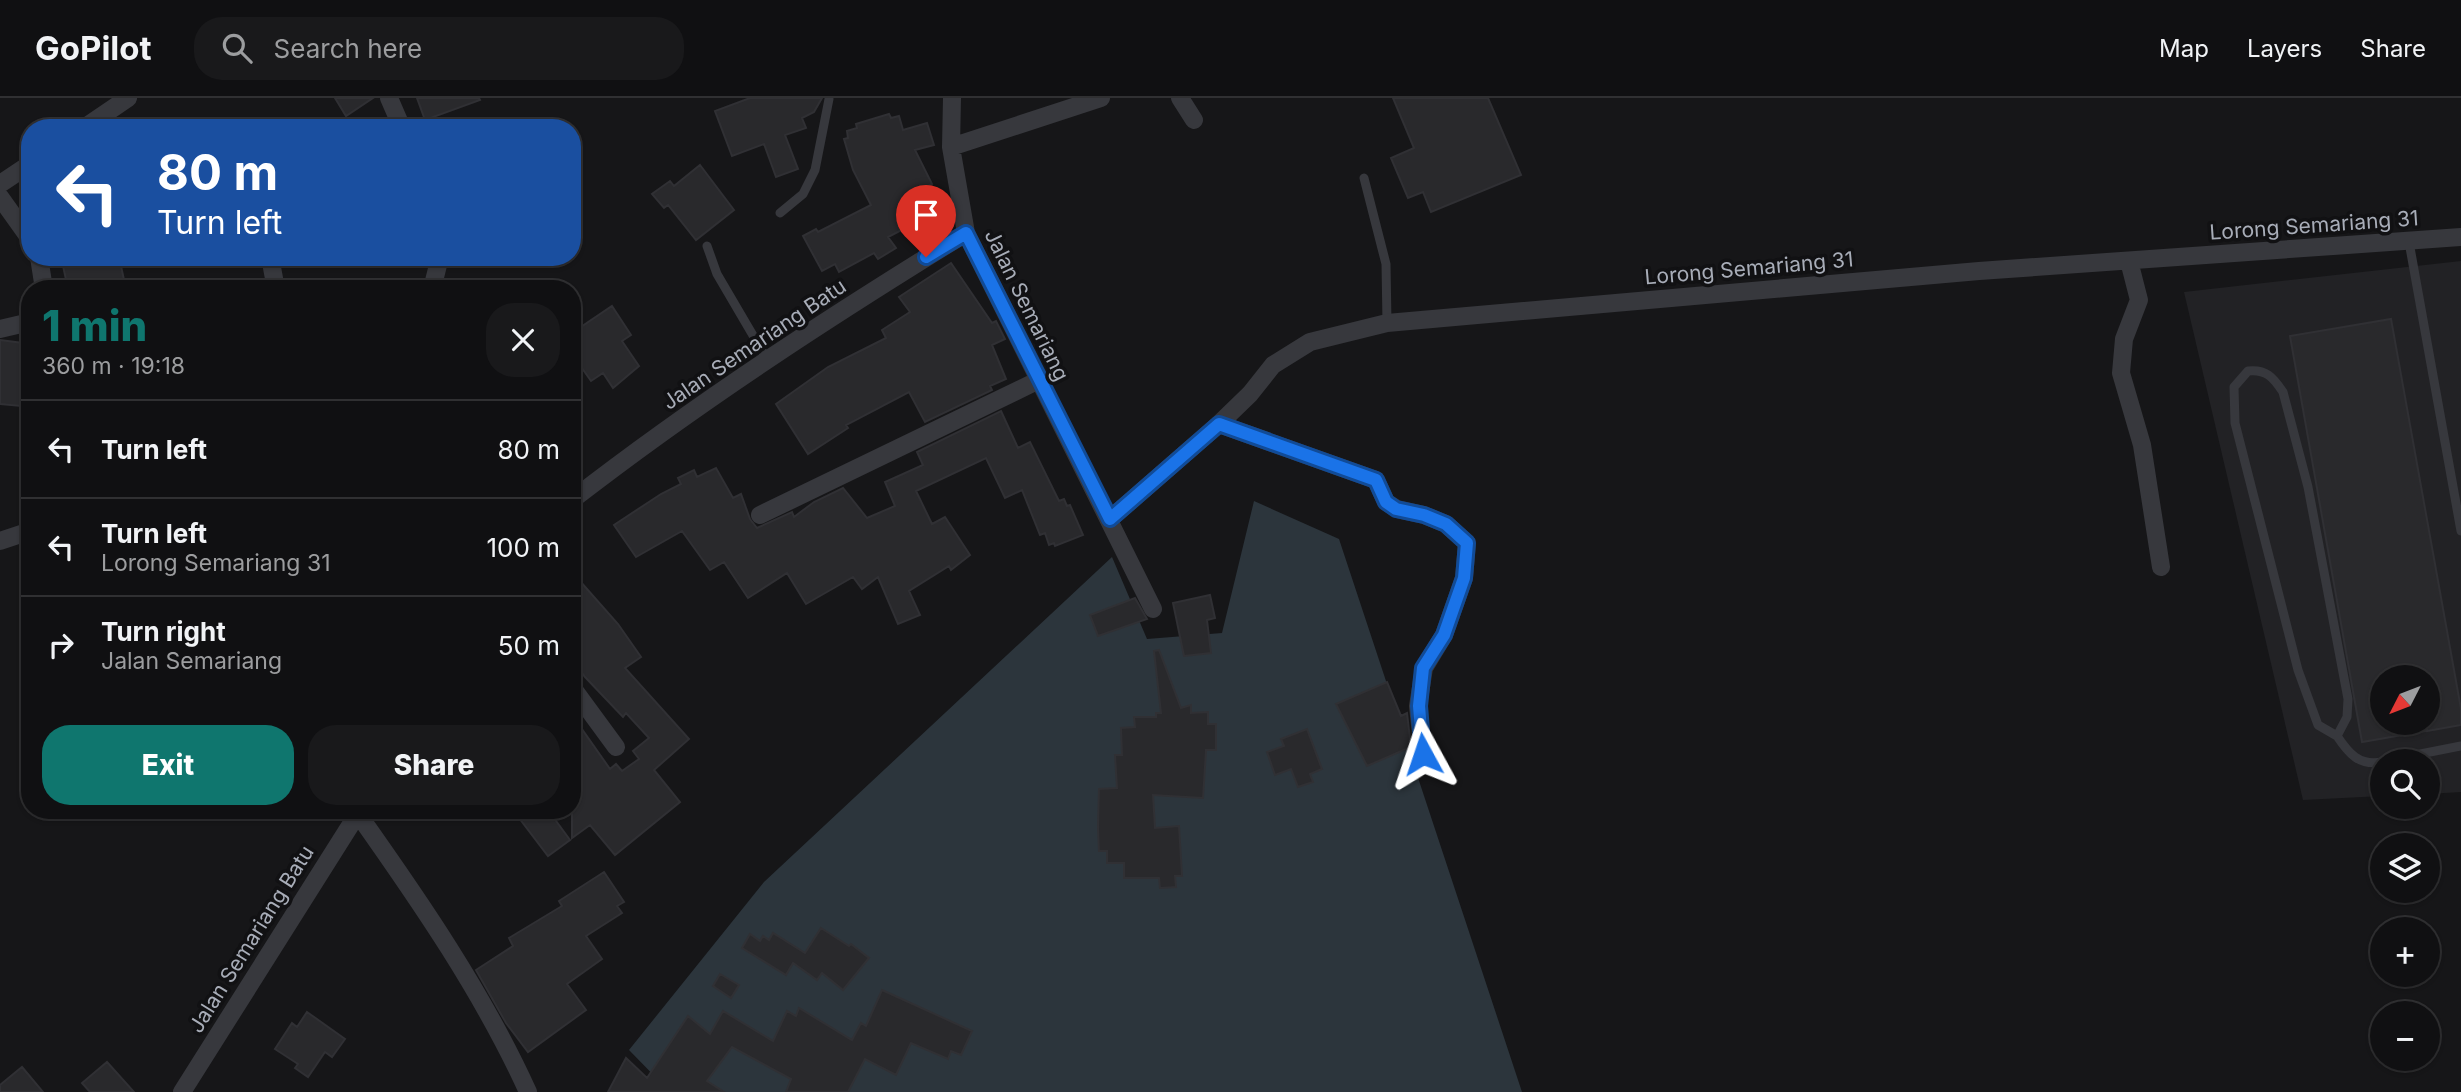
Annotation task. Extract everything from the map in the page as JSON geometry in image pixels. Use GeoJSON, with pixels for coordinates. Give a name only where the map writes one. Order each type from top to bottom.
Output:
{"type":"FeatureCollection","features":[{"type":"Feature","properties":{"kind":"street"},"geometry":{"type":"LineString","coordinates":[[97,119],[128,98]]}},
{"type":"Feature","properties":{"kind":"street"},"geometry":{"type":"LineString","coordinates":[[389,98],[398,119]]}},
{"type":"Feature","properties":{"kind":"street","name":"Jalan Semariang"},"geometry":{"type":"LineString","coordinates":[[952,98],[951,146],[966,233],[1153,609]]}},
{"type":"Feature","properties":{"kind":"street"},"geometry":{"type":"LineString","coordinates":[[951,146],[1101,98]]}},
{"type":"Feature","properties":{"kind":"street"},"geometry":{"type":"LineString","coordinates":[[1180,98],[1194,120]]}},
{"type":"Feature","properties":{"kind":"street"},"geometry":{"type":"LineString","coordinates":[[0,184],[21,170]]}},
{"type":"Feature","properties":{"kind":"street"},"geometry":{"type":"LineString","coordinates":[[0,197],[21,226]]}},
{"type":"Feature","properties":{"kind":"street","name":"Jalan Semariang Batu"},"geometry":{"type":"LineString","coordinates":[[581,493],[768,361],[966,233]]}},
{"type":"Feature","properties":{"kind":"street","name":"Lorong Semariang 31"},"geometry":{"type":"LineString","coordinates":[[1110,519],[1219,424],[1250,394],[1273,365],[1310,342],[1387,323],[1979,271],[2461,237]]}},
{"type":"Feature","properties":{"kind":"street"},"geometry":{"type":"LineString","coordinates":[[2129,261],[2138,300],[2124,339],[2121,373],[2142,445],[2161,567]]}},
{"type":"Feature","properties":{"kind":"street"},"geometry":{"type":"LineString","coordinates":[[0,329],[21,324]]}},
{"type":"Feature","properties":{"kind":"street"},"geometry":{"type":"LineString","coordinates":[[760,515],[1039,380]]}},
{"type":"Feature","properties":{"kind":"street"},"geometry":{"type":"LineString","coordinates":[[1219,424],[1376,480],[1386,502],[1396,509],[1424,515],[1446,524],[1467,543],[1464,578],[1444,635],[1423,668],[1419,706],[1423,754]]}},
{"type":"Feature","properties":{"kind":"street"},"geometry":{"type":"LineString","coordinates":[[0,541],[21,534]]}},
{"type":"Feature","properties":{"kind":"street"},"geometry":{"type":"LineString","coordinates":[[581,699],[616,747]]}},
{"type":"Feature","properties":{"kind":"street","name":"Jalan Semariang Batu"},"geometry":{"type":"LineString","coordinates":[[182,1092],[355,819]]}},
{"type":"Feature","properties":{"kind":"street"},"geometry":{"type":"LineString","coordinates":[[364,819],[427,912],[509,1048],[528,1092]]}},
{"type":"Feature","properties":{"kind":"lane"},"geometry":{"type":"LineString","coordinates":[[780,213],[803,194],[815,170],[831,98]]}},
{"type":"Feature","properties":{"kind":"lane"},"geometry":{"type":"LineString","coordinates":[[1364,178],[1386,264],[1387,323]]}},
{"type":"Feature","properties":{"kind":"lane"},"geometry":{"type":"LineString","coordinates":[[2409,242],[2461,531]]}},
{"type":"Feature","properties":{"kind":"lane"},"geometry":{"type":"LineString","coordinates":[[708,246],[717,274],[768,361]]}},
{"type":"Feature","properties":{"kind":"lane"},"geometry":{"type":"LineString","coordinates":[[2337,736],[2347,717],[2348,699],[2308,486],[2283,392],[2274,378],[2261,369],[2248,371],[2234,387],[2235,423],[2298,670],[2318,725],[2337,736],[2351,757],[2370,764]]}},
{"type":"Feature","properties":{"kind":"lane"},"geometry":{"type":"LineString","coordinates":[[2440,750],[2461,746]]}},
{"type":"Feature","properties":{"kind":"shaded area"},"geometry":{"type":"Polygon","coordinates":[[[2461,261],[2461,792],[2440,793],[2440,749],[2370,749],[2370,797],[2303,800],[2184,292],[2461,261]]]}},
{"type":"Feature","properties":{"kind":"shaded area"},"geometry":{"type":"Polygon","coordinates":[[[1254,501],[1339,539],[1522,1092],[670,1092],[629,1050],[764,882],[1112,557],[1147,639],[1222,633],[1254,501]]]}},
{"type":"Feature","properties":{"kind":"building"},"geometry":{"type":"Polygon","coordinates":[[[335,98],[373,98],[346,116],[335,98]]]}},
{"type":"Feature","properties":{"kind":"building"},"geometry":{"type":"Polygon","coordinates":[[[417,98],[480,100],[428,119],[425,119],[417,98]]]}},
{"type":"Feature","properties":{"kind":"building"},"geometry":{"type":"Polygon","coordinates":[[[750,98],[822,98],[814,112],[802,118],[806,128],[785,135],[798,169],[776,177],[764,144],[732,156],[715,111],[750,98]]]}},
{"type":"Feature","properties":{"kind":"building"},"geometry":{"type":"Polygon","coordinates":[[[1393,98],[1488,98],[1521,175],[1431,212],[1423,192],[1408,198],[1391,158],[1414,148],[1393,98]]]}},
{"type":"Feature","properties":{"kind":"building"},"geometry":{"type":"Polygon","coordinates":[[[889,114],[891,118],[899,116],[903,130],[927,123],[934,145],[915,150],[932,184],[903,199],[915,223],[888,237],[896,248],[878,259],[874,253],[839,272],[835,264],[822,271],[803,236],[816,229],[818,232],[871,205],[853,170],[844,139],[848,138],[847,131],[857,128],[856,124],[889,114]]]}},
{"type":"Feature","properties":{"kind":"building"},"geometry":{"type":"Polygon","coordinates":[[[700,165],[734,210],[696,240],[668,205],[664,208],[652,194],[670,181],[674,186],[700,165]]]}},
{"type":"Feature","properties":{"kind":"building"},"geometry":{"type":"Polygon","coordinates":[[[951,263],[992,323],[996,321],[1005,339],[992,345],[1006,379],[990,386],[992,390],[925,422],[909,392],[846,425],[848,428],[808,454],[776,404],[828,367],[886,338],[882,330],[910,312],[899,297],[951,263]]]}},
{"type":"Feature","properties":{"kind":"building"},"geometry":{"type":"Polygon","coordinates":[[[63,266],[121,266],[124,280],[66,280],[63,266]]]}},
{"type":"Feature","properties":{"kind":"building"},"geometry":{"type":"Polygon","coordinates":[[[612,306],[631,335],[622,341],[639,366],[613,388],[603,373],[591,381],[581,367],[581,327],[612,306]]]}},
{"type":"Feature","properties":{"kind":"building"},"geometry":{"type":"Polygon","coordinates":[[[2391,319],[2461,709],[2461,725],[2440,729],[2440,665],[2370,665],[2370,735],[2403,735],[2362,742],[2290,336],[2391,319]]]}},
{"type":"Feature","properties":{"kind":"building"},"geometry":{"type":"Polygon","coordinates":[[[0,340],[21,343],[21,406],[0,404],[0,340]]]}},
{"type":"Feature","properties":{"kind":"building"},"geometry":{"type":"Polygon","coordinates":[[[1001,411],[1018,448],[1030,442],[1059,501],[1064,499],[1067,506],[1070,505],[1083,535],[1055,546],[1054,543],[1049,545],[1045,533],[1040,535],[1022,490],[1005,498],[986,458],[916,491],[932,524],[945,517],[970,555],[951,570],[949,566],[909,591],[920,615],[898,624],[878,577],[862,589],[853,577],[806,604],[787,573],[748,598],[724,562],[710,570],[682,531],[636,557],[614,525],[681,484],[678,478],[694,470],[697,477],[716,468],[733,498],[741,494],[750,519],[757,528],[792,512],[794,517],[814,502],[843,488],[867,518],[895,506],[885,482],[923,465],[917,452],[1001,411]]]}},
{"type":"Feature","properties":{"kind":"building"},"geometry":{"type":"Polygon","coordinates":[[[581,582],[618,624],[641,657],[625,668],[689,739],[654,770],[680,802],[615,855],[590,825],[572,838],[572,819],[581,819],[581,728],[610,769],[616,764],[622,771],[639,759],[633,751],[649,738],[626,713],[623,717],[581,671],[581,582]]]}},
{"type":"Feature","properties":{"kind":"building"},"geometry":{"type":"Polygon","coordinates":[[[1210,595],[1215,618],[1207,620],[1211,653],[1184,656],[1173,603],[1210,595]]]}},
{"type":"Feature","properties":{"kind":"building"},"geometry":{"type":"Polygon","coordinates":[[[1135,598],[1147,619],[1098,636],[1090,615],[1135,598]]]}},
{"type":"Feature","properties":{"kind":"building"},"geometry":{"type":"Polygon","coordinates":[[[1159,650],[1181,708],[1191,705],[1191,713],[1208,712],[1208,724],[1216,724],[1216,750],[1206,750],[1203,798],[1153,795],[1155,828],[1179,826],[1182,876],[1175,876],[1176,887],[1160,888],[1159,878],[1124,878],[1124,863],[1107,863],[1107,851],[1099,851],[1098,827],[1099,789],[1117,788],[1115,755],[1122,755],[1121,728],[1135,727],[1134,717],[1156,717],[1156,713],[1161,713],[1154,651],[1159,650]]]}},
{"type":"Feature","properties":{"kind":"building"},"geometry":{"type":"Polygon","coordinates":[[[1387,682],[1401,716],[1407,713],[1411,747],[1367,766],[1336,704],[1387,682]]]}},
{"type":"Feature","properties":{"kind":"building"},"geometry":{"type":"Polygon","coordinates":[[[1307,729],[1322,769],[1310,774],[1313,782],[1298,787],[1291,769],[1275,775],[1267,752],[1284,746],[1281,739],[1307,729]]]}},
{"type":"Feature","properties":{"kind":"building"},"geometry":{"type":"Polygon","coordinates":[[[520,819],[555,819],[570,840],[548,856],[520,819]]]}},
{"type":"Feature","properties":{"kind":"building"},"geometry":{"type":"Polygon","coordinates":[[[604,872],[624,902],[617,906],[622,913],[586,936],[602,959],[567,984],[586,1010],[528,1052],[506,1023],[476,970],[513,946],[509,938],[562,906],[559,901],[604,872]]]}},
{"type":"Feature","properties":{"kind":"building"},"geometry":{"type":"Polygon","coordinates":[[[821,928],[849,946],[851,944],[869,958],[843,990],[822,973],[817,980],[793,963],[786,975],[742,948],[750,934],[760,941],[763,936],[769,940],[773,933],[805,953],[821,928]]]}},
{"type":"Feature","properties":{"kind":"building"},"geometry":{"type":"Polygon","coordinates":[[[720,974],[739,985],[731,998],[713,986],[720,974]]]}},
{"type":"Feature","properties":{"kind":"building"},"geometry":{"type":"Polygon","coordinates":[[[882,990],[972,1031],[961,1055],[951,1051],[948,1059],[911,1043],[896,1075],[865,1059],[848,1092],[786,1092],[791,1079],[732,1047],[707,1081],[724,1092],[608,1092],[626,1058],[647,1078],[688,1016],[710,1034],[723,1011],[773,1041],[787,1011],[796,1016],[799,1008],[852,1040],[861,1023],[866,1026],[882,990]]]}},
{"type":"Feature","properties":{"kind":"building"},"geometry":{"type":"Polygon","coordinates":[[[307,1012],[345,1039],[332,1057],[325,1052],[308,1077],[295,1068],[298,1064],[275,1049],[292,1023],[297,1027],[307,1012]]]}},
{"type":"Feature","properties":{"kind":"building"},"geometry":{"type":"Polygon","coordinates":[[[107,1062],[134,1092],[90,1092],[82,1083],[107,1062]]]}},
{"type":"Feature","properties":{"kind":"building"},"geometry":{"type":"Polygon","coordinates":[[[22,1067],[43,1092],[0,1092],[0,1085],[22,1067]]]}},
{"type":"Feature","properties":{"kind":"route"},"geometry":{"type":"LineString","coordinates":[[926,257],[966,233],[1110,519],[1219,424],[1333,467],[1376,480],[1386,502],[1396,509],[1424,515],[1446,524],[1467,543],[1464,578],[1444,635],[1423,668],[1419,706],[1423,754]]}}]}
